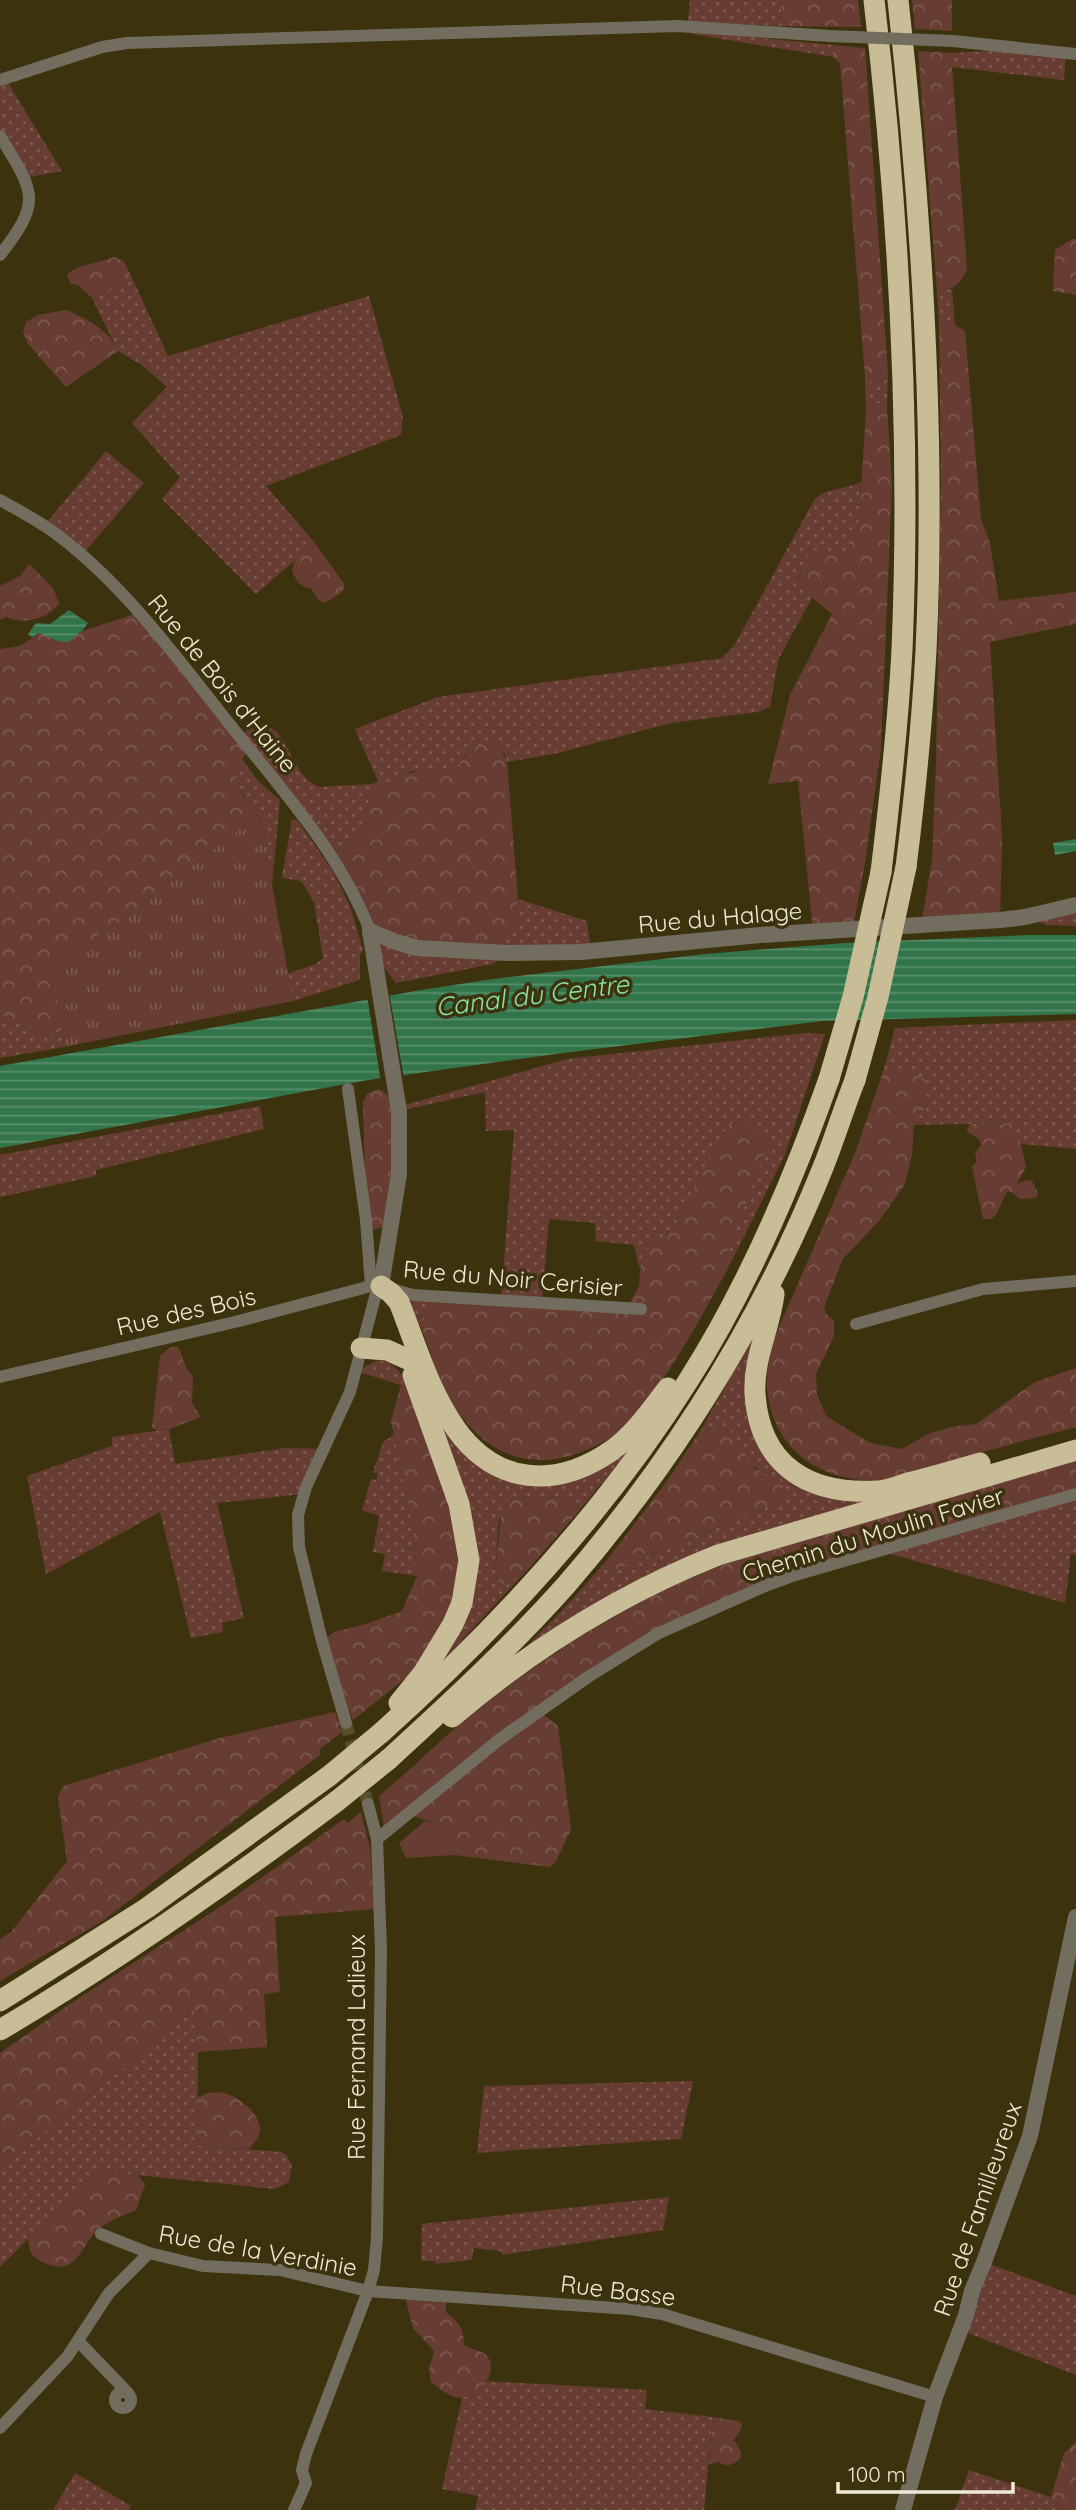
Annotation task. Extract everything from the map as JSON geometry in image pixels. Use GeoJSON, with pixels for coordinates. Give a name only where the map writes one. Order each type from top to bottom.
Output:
{"type":"FeatureCollection","features":[{"type":"Feature","properties":{"kind":"highway"},"geometry":{"type":"LineString","coordinates":[[0,2001],[147,1908],[329,1776],[382,1732],[507,1613],[586,1522],[659,1426],[706,1350],[775,1217],[803,1152],[829,1079],[853,997],[881,872],[893,767],[902,651],[904,456],[897,266],[883,79],[874,0]]}},
{"type":"Feature","properties":{"kind":"highway"},"geometry":{"type":"LineString","coordinates":[[0,2030],[158,1930],[251,1866],[338,1801],[389,1759],[527,1628],[604,1540],[691,1421],[742,1337],[776,1271],[824,1165],[855,1080],[878,997],[906,867],[918,767],[926,650],[928,533],[921,276],[916,181],[898,0]]}},
{"type":"Feature","properties":{"kind":"highway"},"geometry":{"type":"LineString","coordinates":[[776,1271],[772,1304],[755,1368],[755,1394],[760,1426],[769,1445],[782,1464],[802,1479],[832,1488],[879,1491],[1076,1437]]}},
{"type":"Feature","properties":{"kind":"highway"},"geometry":{"type":"LineString","coordinates":[[375,1290],[391,1293],[399,1303],[433,1389],[457,1431],[492,1462],[510,1472],[527,1476],[564,1474],[612,1451],[647,1416],[678,1374],[706,1350]]}},
{"type":"Feature","properties":{"kind":"highway"},"geometry":{"type":"LineString","coordinates":[[375,1290],[389,1310],[459,1504],[469,1560],[462,1603],[453,1624],[424,1672],[405,1695],[382,1732]]}},
{"type":"Feature","properties":{"kind":"highway"},"geometry":{"type":"LineString","coordinates":[[362,1348],[387,1350],[407,1359]]}},
{"type":"Feature","properties":{"kind":"highway"},"geometry":{"type":"LineString","coordinates":[[389,1759],[416,1747],[463,1707],[540,1650],[604,1608],[668,1575],[718,1555],[1076,1450]]}},
{"type":"Feature","properties":{"kind":"street"},"geometry":{"type":"LineString","coordinates":[[0,80],[102,47],[127,43],[678,26],[953,41],[1076,54]]}},
{"type":"Feature","properties":{"kind":"street"},"geometry":{"type":"LineString","coordinates":[[0,136],[29,186],[31,201],[18,231],[0,255]]}},
{"type":"Feature","properties":{"kind":"street","name":"Rue de Bois d'Haine"},"geometry":{"type":"LineString","coordinates":[[0,500],[61,538],[105,578],[155,631],[331,854],[357,899],[370,931]]}},
{"type":"Feature","properties":{"kind":"street","name":"Rue du Halage"},"geometry":{"type":"LineString","coordinates":[[370,931],[417,948],[507,953],[582,952],[771,934],[1000,920],[1076,905]]}},
{"type":"Feature","properties":{"kind":"street"},"geometry":{"type":"LineString","coordinates":[[346,1723],[299,1547],[298,1515],[306,1487],[349,1392],[362,1348],[400,1160],[398,1107],[370,931]]}},
{"type":"Feature","properties":{"kind":"street"},"geometry":{"type":"LineString","coordinates":[[348,1089],[375,1290]]}},
{"type":"Feature","properties":{"kind":"street"},"geometry":{"type":"LineString","coordinates":[[856,1324],[983,1289],[1076,1282]]}},
{"type":"Feature","properties":{"kind":"street","name":"Rue du Noir Cerisier"},"geometry":{"type":"LineString","coordinates":[[375,1290],[413,1295],[641,1309]]}},
{"type":"Feature","properties":{"kind":"street","name":"Rue des Bois"},"geometry":{"type":"LineString","coordinates":[[0,1377],[375,1290]]}},
{"type":"Feature","properties":{"kind":"street","name":"Chemin du Moulin Favier"},"geometry":{"type":"LineString","coordinates":[[377,1839],[500,1740],[589,1677],[659,1633],[792,1576],[1076,1494]]}},
{"type":"Feature","properties":{"kind":"street","name":"Rue Fernand Lalieux"},"geometry":{"type":"LineString","coordinates":[[294,2510],[306,2483],[302,2470],[311,2437],[368,2291],[377,2237],[381,1950],[377,1839],[368,1804]]}},
{"type":"Feature","properties":{"kind":"street","name":"Rue de Familleureux"},"geometry":{"type":"LineString","coordinates":[[903,2510],[935,2397],[1030,2136],[1076,1917]]}},
{"type":"Feature","properties":{"kind":"street","name":"Rue de la Verdinie"},"geometry":{"type":"LineString","coordinates":[[102,2234],[149,2253],[203,2266],[280,2270],[368,2291]]}},
{"type":"Feature","properties":{"kind":"street"},"geometry":{"type":"LineString","coordinates":[[0,2428],[67,2357],[109,2293],[149,2253]]}},
{"type":"Feature","properties":{"kind":"street","name":"Rue Basse"},"geometry":{"type":"LineString","coordinates":[[368,2291],[630,2309],[662,2314],[935,2397]]}},
{"type":"Feature","properties":{"kind":"street"},"geometry":{"type":"LineString","coordinates":[[79,2342],[120,2389]]}},
{"type":"Feature","properties":{"kind":"green space"},"geometry":{"type":"Polygon","coordinates":[[[690,0],[781,0],[782,26],[688,22],[690,0]]]}},
{"type":"Feature","properties":{"kind":"green space"},"geometry":{"type":"Polygon","coordinates":[[[781,0],[858,0],[861,27],[782,26],[781,0]]]}},
{"type":"Feature","properties":{"kind":"green space"},"geometry":{"type":"Polygon","coordinates":[[[912,0],[952,0],[952,31],[915,29],[912,0]]]}},
{"type":"Feature","properties":{"kind":"green space"},"geometry":{"type":"Polygon","coordinates":[[[691,31],[833,45],[833,57],[692,34],[691,31]]]}},
{"type":"Feature","properties":{"kind":"green space"},"geometry":{"type":"Polygon","coordinates":[[[833,45],[865,48],[888,372],[882,381],[872,382],[865,376],[840,63],[833,57],[833,45]]]}},
{"type":"Feature","properties":{"kind":"green space"},"geometry":{"type":"Polygon","coordinates":[[[1027,49],[1066,52],[1064,80],[952,67],[951,53],[1027,49]]]}},
{"type":"Feature","properties":{"kind":"green space"},"geometry":{"type":"Polygon","coordinates":[[[918,51],[951,53],[967,269],[956,285],[937,291],[918,51]]]}},
{"type":"Feature","properties":{"kind":"green space"},"geometry":{"type":"Polygon","coordinates":[[[5,78],[62,171],[25,178],[0,136],[0,80],[5,78]]]}},
{"type":"Feature","properties":{"kind":"green space"},"geometry":{"type":"Polygon","coordinates":[[[1076,239],[1076,295],[1053,291],[1055,250],[1076,239]]]}},
{"type":"Feature","properties":{"kind":"green space"},"geometry":{"type":"Polygon","coordinates":[[[114,257],[124,261],[133,280],[92,298],[78,285],[71,284],[67,275],[71,271],[114,257]]]}},
{"type":"Feature","properties":{"kind":"green space"},"geometry":{"type":"Polygon","coordinates":[[[133,280],[168,356],[369,296],[403,417],[401,435],[266,486],[315,543],[256,594],[162,499],[180,477],[132,423],[167,387],[142,365],[118,351],[92,298],[133,280]]]}},
{"type":"Feature","properties":{"kind":"green space"},"geometry":{"type":"Polygon","coordinates":[[[952,289],[955,325],[939,324],[937,291],[952,289]]]}},
{"type":"Feature","properties":{"kind":"green space"},"geometry":{"type":"Polygon","coordinates":[[[66,310],[103,331],[118,351],[66,387],[28,344],[23,333],[26,322],[38,315],[66,310]]]}},
{"type":"Feature","properties":{"kind":"green space"},"geometry":{"type":"Polygon","coordinates":[[[939,324],[955,325],[965,331],[981,519],[990,543],[999,601],[1076,592],[1076,624],[990,642],[1002,836],[1000,920],[921,925],[932,859],[936,762],[941,480],[939,324]]]}},
{"type":"Feature","properties":{"kind":"green space"},"geometry":{"type":"Polygon","coordinates":[[[888,372],[887,407],[879,403],[866,410],[865,376],[872,382],[882,381],[888,372]]]}},
{"type":"Feature","properties":{"kind":"green space"},"geometry":{"type":"Polygon","coordinates":[[[879,403],[887,407],[892,486],[881,748],[853,928],[813,931],[798,781],[768,784],[790,695],[832,614],[798,584],[803,566],[812,551],[821,549],[847,560],[859,521],[866,410],[879,403]]]}},
{"type":"Feature","properties":{"kind":"green space"},"geometry":{"type":"Polygon","coordinates":[[[106,451],[144,483],[82,555],[44,526],[106,451]]]}},
{"type":"Feature","properties":{"kind":"green space"},"geometry":{"type":"Polygon","coordinates":[[[861,482],[859,521],[847,561],[812,551],[803,566],[798,584],[812,598],[778,660],[770,707],[758,712],[671,723],[554,754],[507,762],[504,752],[466,754],[455,770],[412,771],[370,792],[364,833],[331,854],[239,736],[255,725],[276,731],[305,777],[319,787],[372,784],[378,781],[355,729],[438,697],[722,658],[734,646],[814,500],[824,493],[861,482]]]}},
{"type":"Feature","properties":{"kind":"green space"},"geometry":{"type":"Polygon","coordinates":[[[315,543],[345,585],[342,592],[325,603],[319,601],[311,588],[299,583],[292,571],[295,560],[315,543]]]}},
{"type":"Feature","properties":{"kind":"green space"},"geometry":{"type":"Polygon","coordinates":[[[29,564],[53,588],[59,603],[42,617],[20,620],[6,617],[0,620],[0,586],[20,576],[29,564]]]}},
{"type":"Feature","properties":{"kind":"green space"},"geometry":{"type":"Polygon","coordinates":[[[137,610],[250,749],[242,759],[236,777],[243,796],[257,816],[111,928],[52,963],[62,1032],[38,1034],[0,1014],[0,649],[20,646],[39,633],[68,641],[82,631],[132,615],[137,610]]]}},
{"type":"Feature","properties":{"kind":"green space"},"geometry":{"type":"Polygon","coordinates":[[[489,741],[499,744],[507,762],[518,899],[515,926],[511,934],[494,953],[417,948],[370,931],[331,854],[364,833],[370,792],[410,773],[455,770],[469,752],[489,741]]]}},
{"type":"Feature","properties":{"kind":"green space"},"geometry":{"type":"Polygon","coordinates":[[[242,759],[258,781],[280,800],[272,884],[263,820],[243,795],[236,777],[242,759]]]}},
{"type":"Feature","properties":{"kind":"green space"},"geometry":{"type":"Polygon","coordinates":[[[257,816],[263,820],[293,1001],[64,1047],[52,963],[111,928],[257,816]]]}},
{"type":"Feature","properties":{"kind":"green space"},"geometry":{"type":"Polygon","coordinates":[[[292,820],[297,820],[332,870],[350,906],[363,950],[360,955],[360,980],[293,1001],[287,974],[316,964],[323,958],[314,902],[301,881],[282,876],[292,820]]]}},
{"type":"Feature","properties":{"kind":"green space"},"geometry":{"type":"Polygon","coordinates":[[[518,899],[587,921],[591,951],[507,953],[493,964],[396,983],[375,956],[370,931],[511,934],[518,899]]]}},
{"type":"Feature","properties":{"kind":"green space"},"geometry":{"type":"Polygon","coordinates":[[[1076,905],[1076,926],[1047,925],[1025,917],[1076,905]]]}},
{"type":"Feature","properties":{"kind":"green space"},"geometry":{"type":"Polygon","coordinates":[[[0,1014],[38,1034],[62,1032],[64,1047],[0,1058],[0,1014]]]}},
{"type":"Feature","properties":{"kind":"green space"},"geometry":{"type":"Polygon","coordinates":[[[1076,1020],[1076,1149],[1021,1144],[1012,1123],[914,1125],[927,1104],[884,1069],[895,1028],[1076,1020]]]}},
{"type":"Feature","properties":{"kind":"green space"},"geometry":{"type":"Polygon","coordinates":[[[805,1033],[825,1034],[785,1155],[728,1268],[723,1263],[728,1125],[675,1225],[649,1249],[639,1268],[634,1245],[596,1241],[595,1223],[549,1219],[542,1303],[501,1301],[514,1130],[486,1131],[485,1092],[399,1111],[398,1107],[567,1059],[805,1033]]]}},
{"type":"Feature","properties":{"kind":"green space"},"geometry":{"type":"Polygon","coordinates":[[[910,1068],[926,1081],[927,1104],[914,1125],[912,1155],[905,1184],[879,1221],[843,1259],[824,1307],[826,1314],[834,1320],[834,1336],[816,1374],[817,1395],[826,1416],[870,1443],[902,1449],[928,1434],[951,1427],[976,1424],[1035,1382],[1076,1368],[1076,1427],[902,1477],[864,1480],[825,1471],[794,1450],[773,1417],[767,1390],[768,1370],[772,1343],[855,1153],[884,1069],[910,1068]]]}},
{"type":"Feature","properties":{"kind":"green space"},"geometry":{"type":"Polygon","coordinates":[[[378,1089],[398,1107],[386,1226],[370,1231],[366,1220],[363,1103],[367,1094],[378,1089]]]}},
{"type":"Feature","properties":{"kind":"green space"},"geometry":{"type":"Polygon","coordinates":[[[260,1106],[264,1129],[96,1170],[96,1176],[0,1197],[0,1155],[260,1106]]]}},
{"type":"Feature","properties":{"kind":"green space"},"geometry":{"type":"Polygon","coordinates":[[[740,1120],[758,1129],[768,1144],[724,1262],[728,1268],[683,1348],[645,1404],[616,1434],[592,1448],[568,1456],[533,1460],[517,1457],[487,1442],[460,1415],[448,1396],[421,1328],[426,1313],[439,1303],[627,1308],[639,1286],[641,1258],[650,1244],[668,1233],[675,1225],[728,1125],[740,1120]]]}},
{"type":"Feature","properties":{"kind":"green space"},"geometry":{"type":"Polygon","coordinates":[[[1013,1123],[1026,1167],[1017,1184],[1032,1181],[1038,1193],[1036,1198],[1020,1199],[1007,1192],[996,1215],[983,1219],[972,1167],[977,1161],[975,1153],[981,1145],[979,1139],[968,1132],[967,1128],[971,1124],[1013,1123]]]}},
{"type":"Feature","properties":{"kind":"green space"},"geometry":{"type":"Polygon","coordinates":[[[414,1299],[439,1303],[426,1313],[421,1328],[410,1304],[414,1299]]]}},
{"type":"Feature","properties":{"kind":"green space"},"geometry":{"type":"Polygon","coordinates":[[[761,1324],[748,1396],[801,1484],[912,1491],[718,1550],[522,1651],[607,1560],[607,1570],[618,1569],[774,1504],[783,1497],[768,1473],[753,1466],[727,1429],[720,1424],[699,1433],[761,1324]]]}},
{"type":"Feature","properties":{"kind":"green space"},"geometry":{"type":"Polygon","coordinates":[[[177,1346],[193,1376],[192,1403],[201,1417],[169,1429],[156,1430],[152,1427],[160,1356],[169,1348],[177,1346]]]}},
{"type":"Feature","properties":{"kind":"green space"},"geometry":{"type":"Polygon","coordinates":[[[378,1360],[397,1369],[405,1380],[401,1385],[356,1371],[378,1360]]]}},
{"type":"Feature","properties":{"kind":"green space"},"geometry":{"type":"Polygon","coordinates":[[[405,1380],[461,1540],[456,1600],[417,1669],[353,1720],[322,1641],[334,1632],[402,1611],[417,1576],[413,1529],[391,1421],[401,1385],[405,1380]]]}},
{"type":"Feature","properties":{"kind":"green space"},"geometry":{"type":"Polygon","coordinates":[[[426,1391],[449,1424],[527,1484],[648,1423],[610,1480],[600,1485],[579,1511],[578,1504],[572,1497],[511,1499],[499,1519],[495,1574],[498,1581],[507,1584],[531,1566],[426,1683],[426,1391]]]}},
{"type":"Feature","properties":{"kind":"green space"},"geometry":{"type":"Polygon","coordinates":[[[720,1424],[730,1429],[755,1469],[779,1478],[783,1485],[783,1497],[774,1504],[618,1569],[607,1570],[607,1560],[664,1485],[699,1433],[720,1424]]]}},
{"type":"Feature","properties":{"kind":"green space"},"geometry":{"type":"Polygon","coordinates":[[[169,1429],[175,1464],[285,1448],[324,1449],[303,1494],[217,1503],[244,1618],[222,1623],[223,1632],[191,1638],[160,1512],[46,1574],[27,1476],[112,1446],[112,1437],[169,1429]]]}},
{"type":"Feature","properties":{"kind":"green space"},"geometry":{"type":"Polygon","coordinates":[[[394,1435],[413,1529],[417,1576],[382,1571],[385,1554],[373,1552],[379,1516],[362,1510],[371,1479],[376,1480],[378,1474],[373,1472],[383,1442],[394,1435]]]}},
{"type":"Feature","properties":{"kind":"green space"},"geometry":{"type":"Polygon","coordinates":[[[1076,1459],[1076,1494],[792,1576],[659,1633],[540,1712],[558,1726],[571,1830],[555,1863],[549,1867],[455,1855],[437,1824],[408,1814],[385,1832],[379,1796],[460,1724],[502,1691],[562,1649],[624,1611],[725,1564],[1076,1459]]]}},
{"type":"Feature","properties":{"kind":"green space"},"geometry":{"type":"Polygon","coordinates":[[[1076,1494],[1076,1555],[1071,1554],[1065,1603],[880,1551],[1076,1494]]]}},
{"type":"Feature","properties":{"kind":"green space"},"geometry":{"type":"Polygon","coordinates":[[[572,1497],[578,1504],[579,1511],[531,1566],[507,1585],[499,1582],[495,1574],[502,1504],[511,1499],[572,1497]]]}},
{"type":"Feature","properties":{"kind":"green space"},"geometry":{"type":"Polygon","coordinates":[[[335,1712],[342,1732],[319,1750],[321,1754],[104,1920],[0,1981],[0,1939],[11,1932],[67,1861],[58,1797],[63,1786],[220,1738],[335,1712]]]}},
{"type":"Feature","properties":{"kind":"green space"},"geometry":{"type":"Polygon","coordinates":[[[361,1812],[370,1848],[374,1909],[275,1917],[280,1992],[264,1994],[267,2047],[198,2052],[194,2010],[0,2169],[0,2053],[73,2002],[223,1905],[344,1819],[347,1823],[361,1812]]]}},
{"type":"Feature","properties":{"kind":"green space"},"geometry":{"type":"Polygon","coordinates":[[[425,1821],[437,1824],[455,1855],[406,1858],[399,1843],[425,1821]]]}},
{"type":"Feature","properties":{"kind":"green space"},"geometry":{"type":"Polygon","coordinates":[[[195,2009],[198,2052],[197,2145],[281,2152],[292,2165],[289,2182],[275,2189],[96,2171],[0,2267],[0,2169],[195,2009]]]}},
{"type":"Feature","properties":{"kind":"green space"},"geometry":{"type":"Polygon","coordinates":[[[693,2081],[681,2139],[477,2153],[484,2086],[693,2081]]]}},
{"type":"Feature","properties":{"kind":"green space"},"geometry":{"type":"Polygon","coordinates":[[[207,2093],[230,2095],[242,2102],[256,2117],[260,2129],[258,2137],[249,2149],[197,2145],[197,2098],[207,2093]]]}},
{"type":"Feature","properties":{"kind":"green space"},"geometry":{"type":"Polygon","coordinates":[[[96,2171],[138,2175],[145,2185],[136,2210],[102,2227],[77,2258],[65,2266],[45,2263],[34,2257],[28,2239],[96,2171]]]}},
{"type":"Feature","properties":{"kind":"green space"},"geometry":{"type":"Polygon","coordinates":[[[669,2197],[663,2230],[502,2255],[501,2251],[474,2248],[472,2260],[436,2264],[435,2261],[421,2261],[422,2224],[669,2197]]]}},
{"type":"Feature","properties":{"kind":"green space"},"geometry":{"type":"Polygon","coordinates":[[[984,2262],[1076,2296],[1076,2375],[960,2330],[984,2262]]]}},
{"type":"Feature","properties":{"kind":"green space"},"geometry":{"type":"Polygon","coordinates":[[[410,2298],[446,2299],[446,2312],[460,2326],[464,2345],[483,2352],[490,2361],[489,2376],[478,2391],[463,2398],[455,2397],[431,2382],[429,2369],[434,2351],[413,2328],[406,2301],[410,2298]]]}},
{"type":"Feature","properties":{"kind":"green space"},"geometry":{"type":"Polygon","coordinates":[[[466,2380],[647,2390],[645,2409],[713,2417],[704,2510],[475,2510],[478,2496],[442,2489],[466,2380]]]}},
{"type":"Feature","properties":{"kind":"green space"},"geometry":{"type":"Polygon","coordinates":[[[713,2417],[739,2421],[742,2424],[734,2440],[741,2452],[740,2459],[733,2464],[709,2464],[713,2417]]]}},
{"type":"Feature","properties":{"kind":"green space"},"geometry":{"type":"Polygon","coordinates":[[[1076,2442],[1076,2510],[1061,2510],[1051,2497],[1064,2453],[1076,2442]]]}},
{"type":"Feature","properties":{"kind":"green space"},"geometry":{"type":"Polygon","coordinates":[[[969,2470],[1051,2497],[1061,2510],[955,2510],[969,2470]]]}},
{"type":"Feature","properties":{"kind":"green space"},"geometry":{"type":"Polygon","coordinates":[[[75,2473],[131,2506],[128,2510],[53,2510],[75,2473]]]}},
{"type":"Feature","properties":{"kind":"water"},"geometry":{"type":"Polygon","coordinates":[[[69,610],[88,623],[68,642],[39,633],[32,637],[28,634],[36,623],[50,624],[69,610]]]}},
{"type":"Feature","properties":{"kind":"water"},"geometry":{"type":"Polygon","coordinates":[[[1076,839],[1076,851],[1055,855],[1053,843],[1076,839]]]}},
{"type":"Feature","properties":{"kind":"water","name":"Canal du Centre"},"geometry":{"type":"Polygon","coordinates":[[[1076,935],[1076,1014],[823,1021],[563,1053],[368,1080],[0,1148],[0,1066],[493,979],[705,954],[845,943],[1076,935]]]}},
{"type":"Feature","properties":{"kind":"pier"},"geometry":{"type":"Polygon","coordinates":[[[389,992],[404,1079],[381,1082],[367,996],[389,992]]]}},
{"type":"Feature","properties":{"kind":"tunnel"},"geometry":{"type":"LineString","coordinates":[[346,1723],[368,1804]]}}]}
